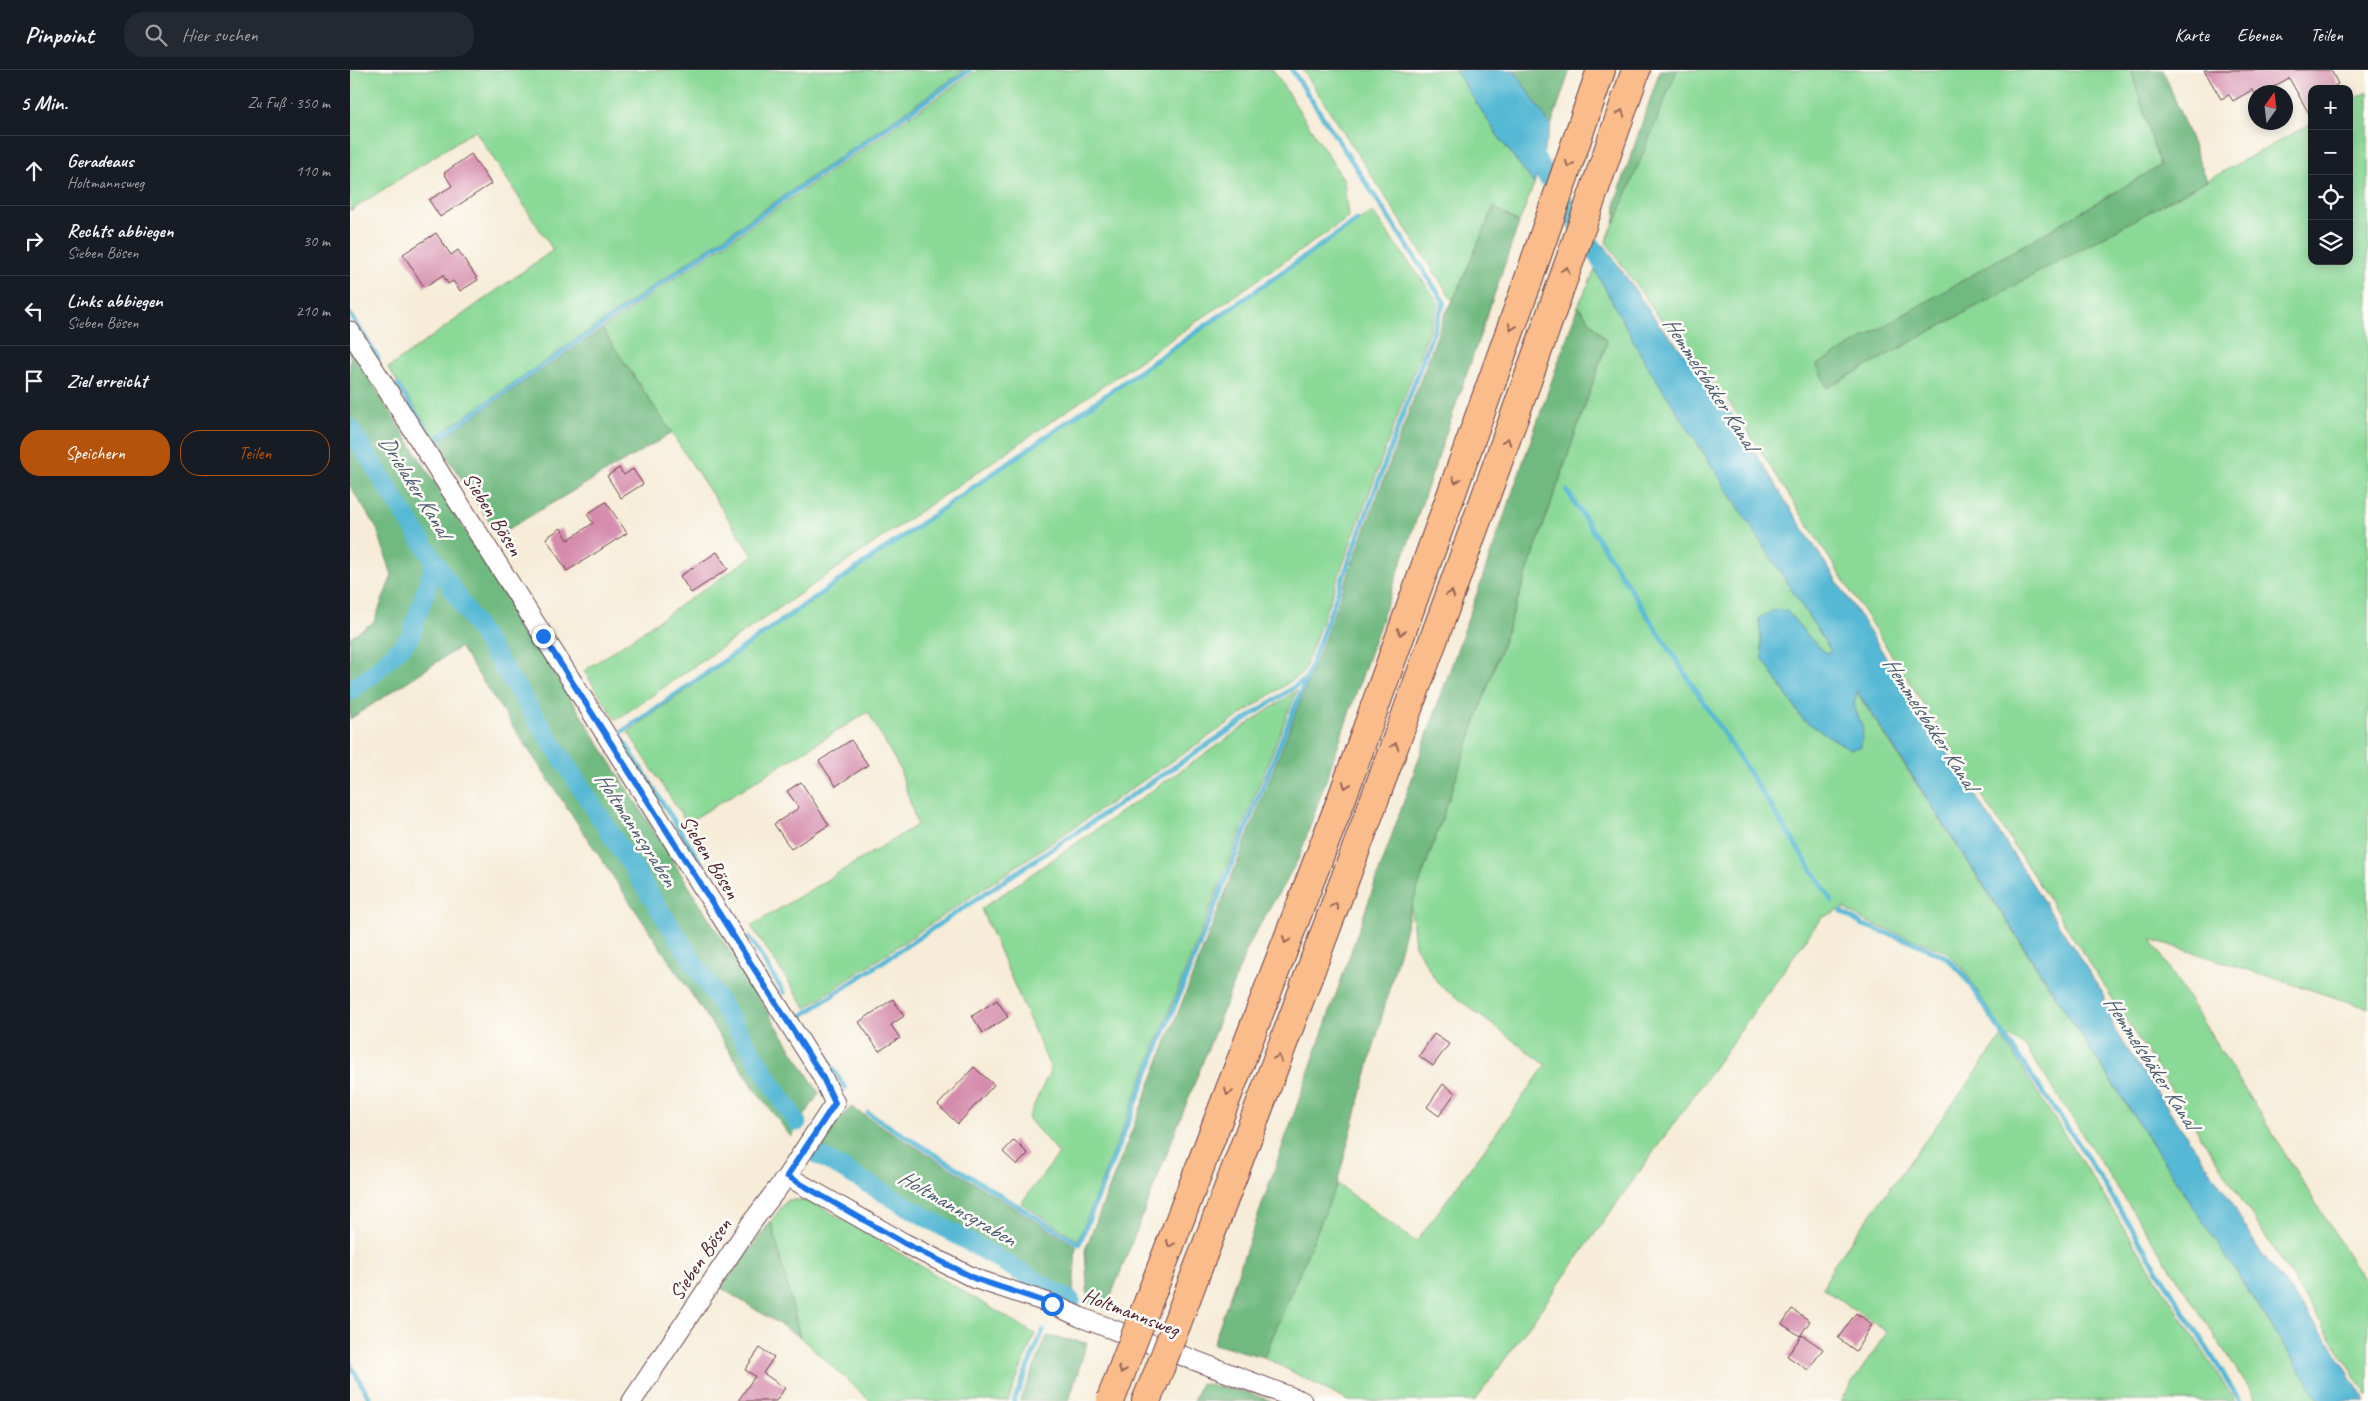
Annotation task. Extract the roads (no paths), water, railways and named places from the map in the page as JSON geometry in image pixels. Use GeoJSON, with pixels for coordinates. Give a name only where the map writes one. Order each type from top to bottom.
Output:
{"type":"FeatureCollection","features":[{"type":"Feature","properties":{"kind":"highway"},"geometry":{"type":"LineString","coordinates":[[1111,1400],[1343,795],[1528,281],[1601,70]]}},
{"type":"Feature","properties":{"kind":"highway"},"geometry":{"type":"LineString","coordinates":[[1146,1401],[1167,1371],[1194,1297],[1242,1152],[1380,788],[1508,437],[1636,70]]}},
{"type":"Feature","properties":{"kind":"highway"},"geometry":{"type":"LineString","coordinates":[[1166,1401],[1167,1371]]}},
{"type":"Feature","properties":{"kind":"street","name":"Sieben Bösen"},"geometry":{"type":"LineString","coordinates":[[350,331],[821,1074],[835,1103],[787,1176],[752,1222],[632,1401]]}},
{"type":"Feature","properties":{"kind":"street","name":"Holtmannsweg"},"geometry":{"type":"LineString","coordinates":[[787,1176],[904,1243],[976,1279],[1052,1304],[1089,1321],[1302,1401]]}},
{"type":"Feature","properties":{"kind":"water"},"geometry":{"type":"Polygon","coordinates":[[[1455,70],[1514,70],[1551,126],[1534,184],[1498,136],[1455,70]]]}},
{"type":"Feature","properties":{"kind":"water"},"geometry":{"type":"Polygon","coordinates":[[[1604,245],[1658,323],[1720,395],[1793,513],[2102,992],[2115,1031],[2229,1198],[2257,1247],[2329,1342],[2366,1401],[2320,1401],[1857,691],[1854,705],[1863,729],[1861,747],[1850,749],[1803,720],[1763,659],[1759,618],[1776,609],[1787,611],[1810,638],[1827,654],[1831,651],[1644,360],[1595,270],[1604,245]]]}},
{"type":"Feature","properties":{"kind":"waterway"},"geometry":{"type":"LineString","coordinates":[[397,385],[434,441],[970,70]]}},
{"type":"Feature","properties":{"kind":"waterway"},"geometry":{"type":"LineString","coordinates":[[845,1088],[800,1017],[1306,679],[1444,302],[1292,70]]}},
{"type":"Feature","properties":{"kind":"waterway","name":"Hemmelsbäker Kanal"},"geometry":{"type":"LineString","coordinates":[[1526,144],[1613,279]]}},
{"type":"Feature","properties":{"kind":"waterway"},"geometry":{"type":"LineString","coordinates":[[736,919],[619,734],[1357,220]]}},
{"type":"Feature","properties":{"kind":"waterway"},"geometry":{"type":"LineString","coordinates":[[350,314],[378,358]]}},
{"type":"Feature","properties":{"kind":"waterway","name":"Holtmannsgraben"},"geometry":{"type":"LineString","coordinates":[[350,428],[435,562],[410,638],[370,677],[350,691]]}},
{"type":"Feature","properties":{"kind":"waterway"},"geometry":{"type":"LineString","coordinates":[[1567,491],[1832,901]]}},
{"type":"Feature","properties":{"kind":"waterway","name":"Holtmannsgraben"},"geometry":{"type":"LineString","coordinates":[[435,562],[797,1122]]}},
{"type":"Feature","properties":{"kind":"waterway"},"geometry":{"type":"LineString","coordinates":[[868,1113],[1079,1244],[1306,679]]}},
{"type":"Feature","properties":{"kind":"waterway"},"geometry":{"type":"LineString","coordinates":[[1842,912],[1863,925],[1915,943],[1946,957],[1963,974],[2078,1143],[2240,1401]]}},
{"type":"Feature","properties":{"kind":"waterway"},"geometry":{"type":"LineString","coordinates":[[749,937],[784,993]]}},
{"type":"Feature","properties":{"kind":"waterway","name":"Holtmannsgraben"},"geometry":{"type":"LineString","coordinates":[[820,1156],[1071,1301]]}},
{"type":"Feature","properties":{"kind":"waterway"},"geometry":{"type":"LineString","coordinates":[[1014,1401],[1043,1331]]}},
{"type":"Feature","properties":{"kind":"waterway"},"geometry":{"type":"LineString","coordinates":[[350,1364],[371,1401]]}},
{"type":"Feature","properties":{"kind":"water label","name":"Drielaker Kanal"},"geometry":{"type":"Point","coordinates":[415,486]}}]}
